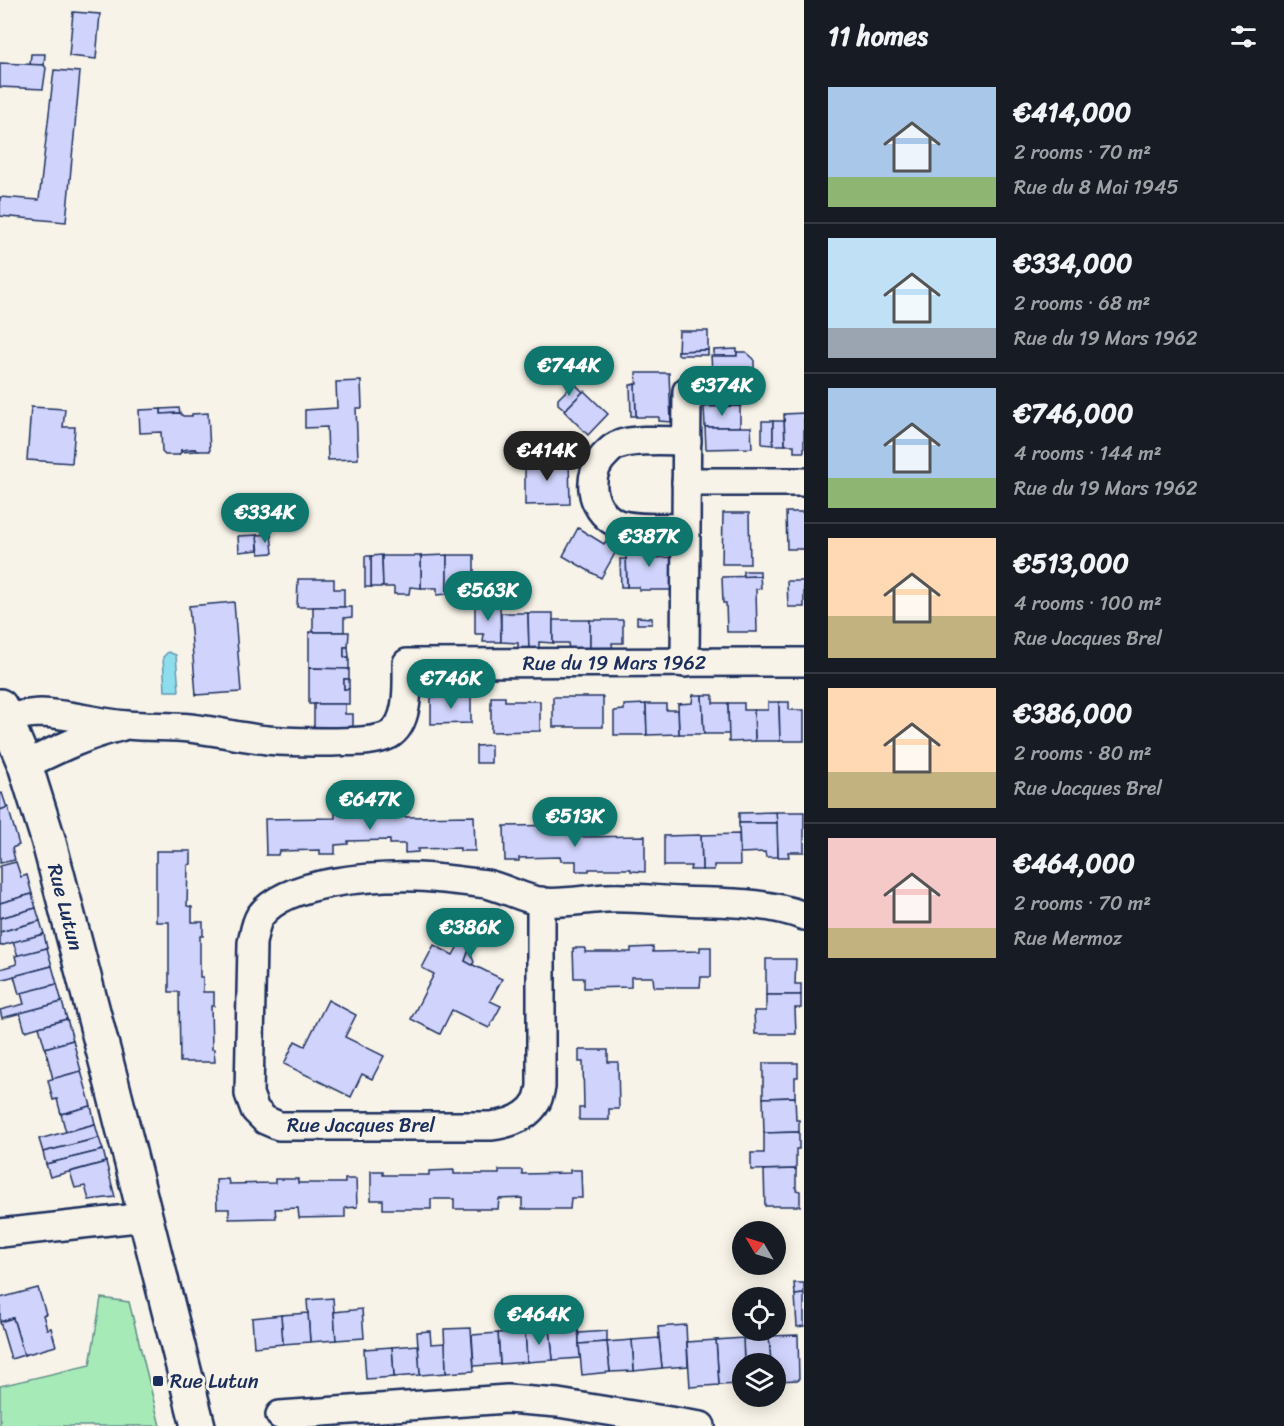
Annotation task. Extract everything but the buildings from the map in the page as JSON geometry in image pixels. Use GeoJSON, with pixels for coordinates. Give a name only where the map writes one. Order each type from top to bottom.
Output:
{"type":"FeatureCollection","features":[{"type":"Feature","properties":{"kind":"main road","name":"Rue Lutun"},"geometry":{"type":"LineString","coordinates":[[2,712],[25,765],[48,839],[198,1426]]}},
{"type":"Feature","properties":{"kind":"street"},"geometry":{"type":"LineString","coordinates":[[685,663],[687,391]]}},
{"type":"Feature","properties":{"kind":"street"},"geometry":{"type":"LineString","coordinates":[[685,528],[633,527],[617,523],[603,513],[596,502],[592,488],[593,473],[602,458],[615,445],[631,441],[687,441]]}},
{"type":"Feature","properties":{"kind":"street"},"geometry":{"type":"LineString","coordinates":[[686,482],[804,482]]}},
{"type":"Feature","properties":{"kind":"street","name":"Rue du 19 Mars 1962"},"geometry":{"type":"LineString","coordinates":[[2,712],[62,714],[127,725],[190,728],[269,740],[356,741],[375,739],[390,734],[399,726],[407,694],[407,663],[804,663]]}},
{"type":"Feature","properties":{"kind":"street","name":"Rue du 19 Mars 1962"},"geometry":{"type":"LineString","coordinates":[[25,765],[92,734],[127,725]]}},
{"type":"Feature","properties":{"kind":"street","name":"Rue Jacques Brel"},"geometry":{"type":"LineString","coordinates":[[541,901],[541,1087],[537,1101],[527,1112],[516,1120],[491,1126],[279,1126],[265,1120],[255,1110],[249,1095],[252,943],[260,917],[271,905],[283,897],[319,885],[350,880],[405,877],[486,884],[541,901],[561,902],[609,898],[745,904],[789,910],[804,916]]}},
{"type":"Feature","properties":{"kind":"street"},"geometry":{"type":"LineString","coordinates":[[0,1233],[146,1217]]}},
{"type":"Feature","properties":{"kind":"street"},"geometry":{"type":"LineString","coordinates":[[280,1415],[507,1399],[558,1403],[701,1426]]}},
{"type":"Feature","properties":{"kind":"green space"},"geometry":{"type":"Polygon","coordinates":[[[101,1298],[129,1302],[160,1426],[0,1426],[0,1386],[90,1365],[101,1298]]]}},
{"type":"Feature","properties":{"kind":"water"},"geometry":{"type":"Polygon","coordinates":[[[168,652],[176,655],[179,691],[165,691],[163,657],[168,652]]]}},
{"type":"Feature","properties":{"kind":"place","name":"Rue Lutun"},"geometry":{"type":"Point","coordinates":[158,1381]}}]}
